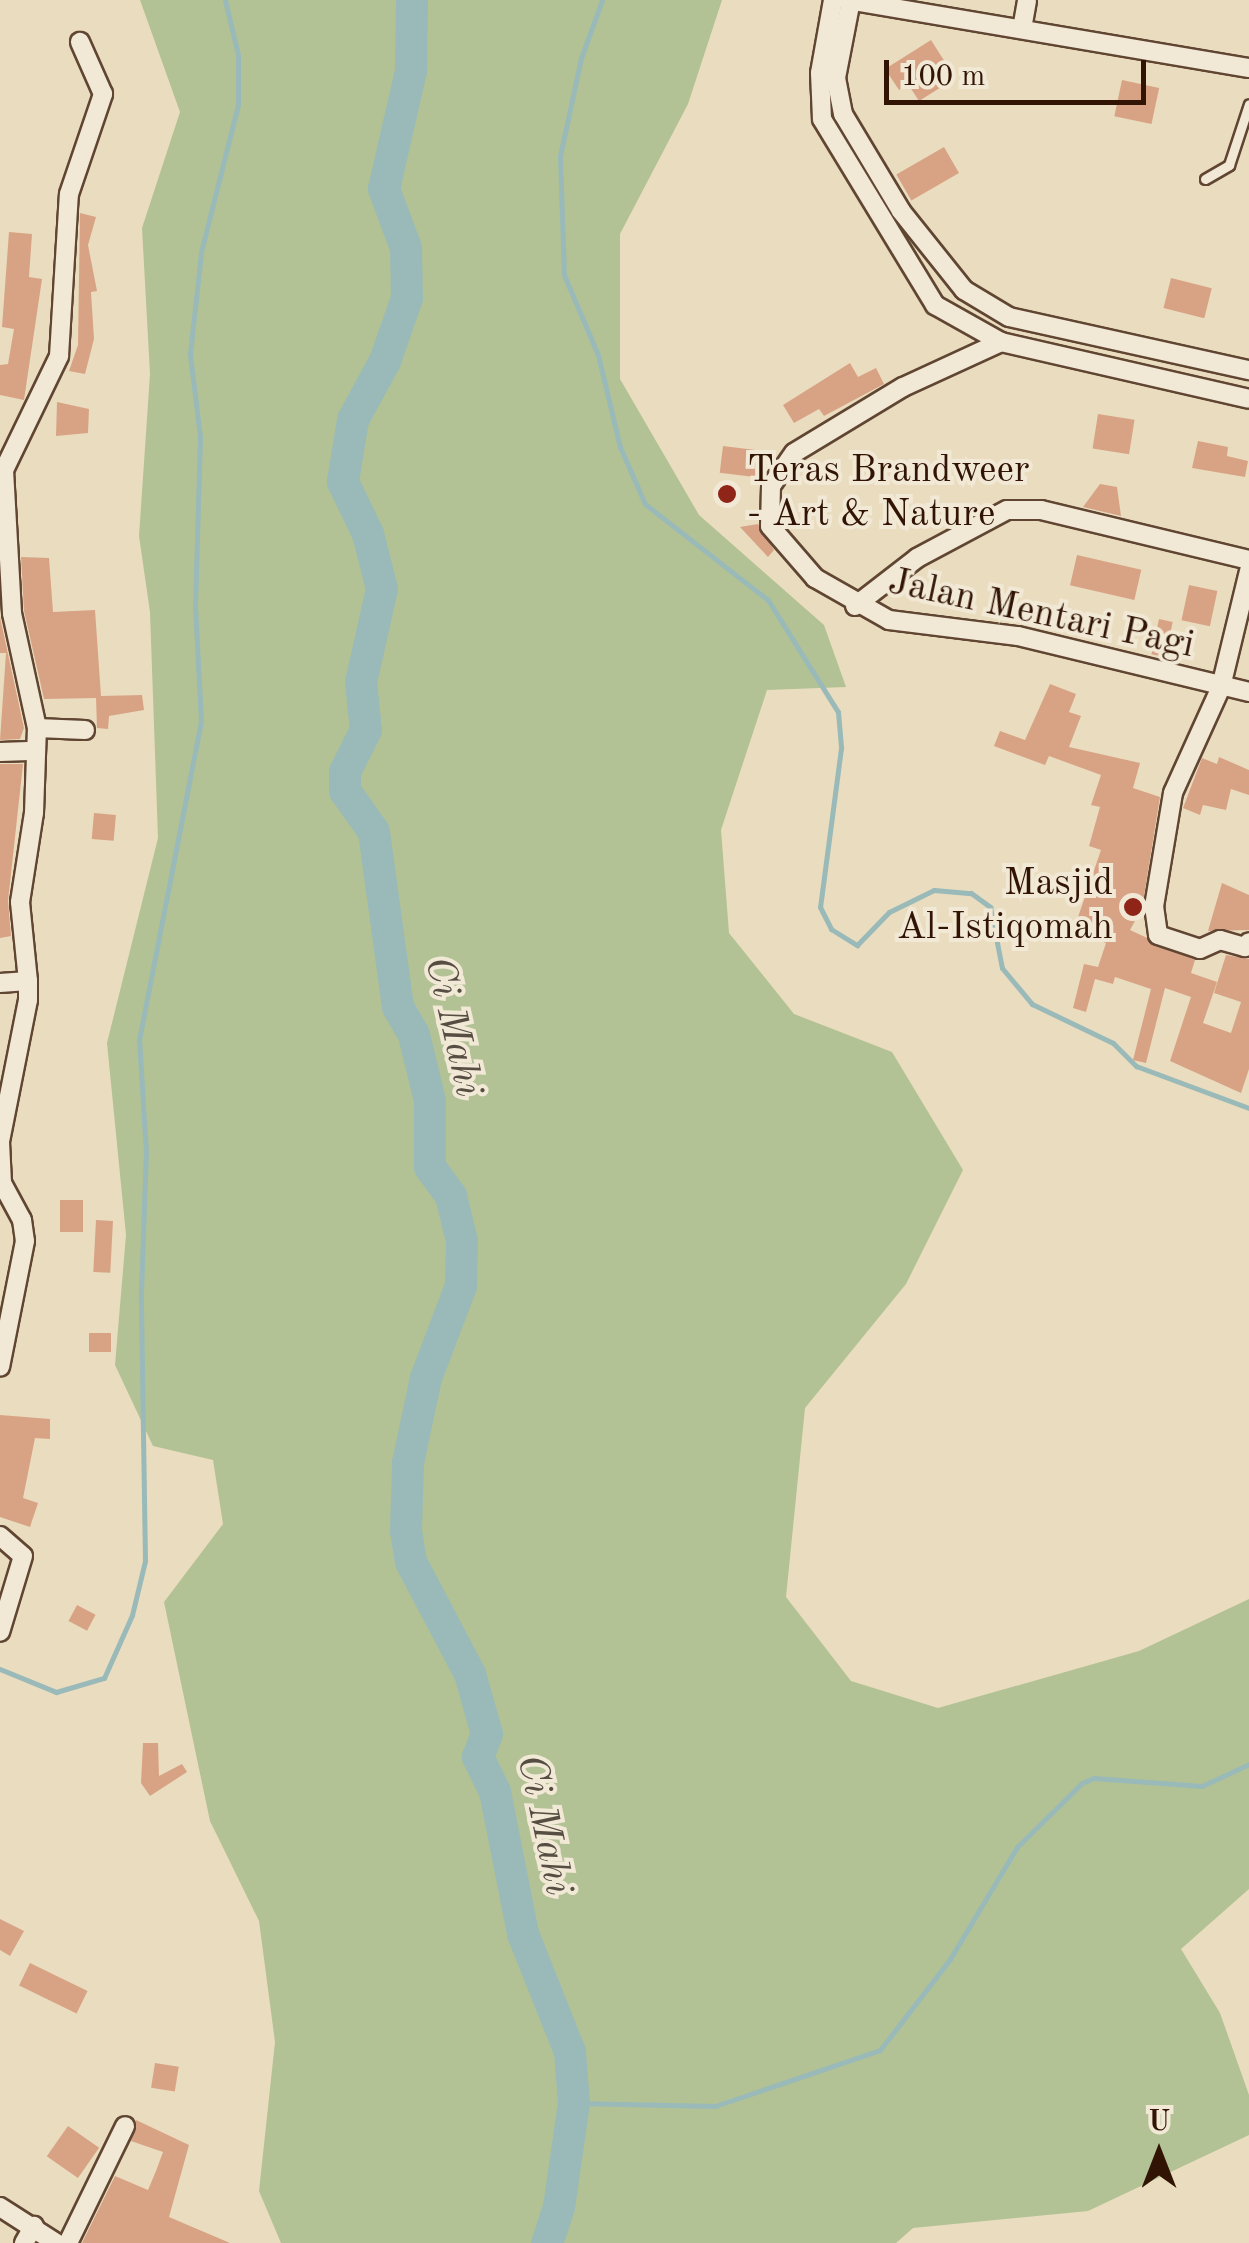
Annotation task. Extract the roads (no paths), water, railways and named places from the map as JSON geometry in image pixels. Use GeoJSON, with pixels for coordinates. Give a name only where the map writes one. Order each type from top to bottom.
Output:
{"type":"FeatureCollection","features":[{"type":"Feature","properties":{"kind":"street"},"geometry":{"type":"LineString","coordinates":[[834,0],[820,74],[822,119],[921,291],[958,321],[1001,342],[1249,399]]}},
{"type":"Feature","properties":{"kind":"street"},"geometry":{"type":"LineString","coordinates":[[1249,68],[849,0],[836,78],[843,114],[900,212],[944,270],[981,303],[1009,316],[1249,370]]}},
{"type":"Feature","properties":{"kind":"street"},"geometry":{"type":"LineString","coordinates":[[1022,29],[1027,0]]}},
{"type":"Feature","properties":{"kind":"street"},"geometry":{"type":"LineString","coordinates":[[0,1367],[24,1262],[22,1220],[2,1184],[0,1142],[28,982],[20,902],[37,728],[12,612],[4,470],[59,356],[69,194],[102,94],[80,42]]}},
{"type":"Feature","properties":{"kind":"street"},"geometry":{"type":"LineString","coordinates":[[822,119],[843,114]]}},
{"type":"Feature","properties":{"kind":"street","name":"Jalan Mentari Pagi"},"geometry":{"type":"LineString","coordinates":[[1001,342],[903,387],[794,453],[765,506],[784,543],[815,578],[856,606],[889,620],[1018,636],[1249,692]]}},
{"type":"Feature","properties":{"kind":"street"},"geometry":{"type":"LineString","coordinates":[[856,606],[917,558],[1007,510],[1041,510],[1249,560]]}},
{"type":"Feature","properties":{"kind":"street"},"geometry":{"type":"LineString","coordinates":[[1249,571],[1221,687],[1173,793],[1155,930],[1200,950],[1220,940],[1245,947],[1249,942]]}},
{"type":"Feature","properties":{"kind":"street"},"geometry":{"type":"LineString","coordinates":[[37,728],[85,730]]}},
{"type":"Feature","properties":{"kind":"street"},"geometry":{"type":"LineString","coordinates":[[0,752],[36,751]]}},
{"type":"Feature","properties":{"kind":"street"},"geometry":{"type":"LineString","coordinates":[[0,983],[28,982]]}},
{"type":"Feature","properties":{"kind":"street"},"geometry":{"type":"LineString","coordinates":[[0,1536],[23,1556],[0,1632]]}},
{"type":"Feature","properties":{"kind":"street"},"geometry":{"type":"LineString","coordinates":[[68,2243],[125,2126]]}},
{"type":"Feature","properties":{"kind":"street"},"geometry":{"type":"LineString","coordinates":[[0,2207],[56,2243]]}},
{"type":"Feature","properties":{"kind":"street"},"geometry":{"type":"LineString","coordinates":[[24,2243],[34,2226]]}},
{"type":"Feature","properties":{"kind":"lane"},"geometry":{"type":"LineString","coordinates":[[1205,179],[1229,166],[1249,104]]}},
{"type":"Feature","properties":{"kind":"waterway"},"geometry":{"type":"LineString","coordinates":[[0,1669],[56,1692],[104,1678],[132,1615],[145,1561],[141,1293],[146,1153],[139,1040],[201,721],[195,606],[200,437],[190,354],[201,252],[238,105],[238,55],[225,0]]}},
{"type":"Feature","properties":{"kind":"waterway","name":"Ci Mahi"},"geometry":{"type":"LineString","coordinates":[[412,0],[411,71],[384,189],[406,248],[407,298],[385,361],[353,420],[343,482],[368,534],[382,589],[361,682],[366,730],[345,772],[345,791],[374,832],[398,1007],[414,1035],[430,1101],[430,1167],[451,1196],[462,1241],[461,1286],[426,1378],[408,1463],[406,1531],[411,1562],[470,1674],[487,1734],[478,1757],[495,1792],[523,1934],[570,2052],[574,2103],[559,2207],[547,2243]]}},
{"type":"Feature","properties":{"kind":"waterway"},"geometry":{"type":"LineString","coordinates":[[602,0],[581,58],[560,156],[564,275],[598,355],[620,447],[645,504],[768,600],[838,712],[841,748],[820,907],[831,929],[857,945],[889,912],[934,890],[971,893],[990,907],[1002,968],[1032,1004],[1113,1043],[1136,1066],[1249,1108]]}},
{"type":"Feature","properties":{"kind":"waterway"},"geometry":{"type":"LineString","coordinates":[[574,2103],[715,2106],[880,2050],[950,1959],[1017,1847],[1082,1783],[1094,1778],[1202,1786],[1249,1764]]}},
{"type":"Feature","properties":{"kind":"place","name":"Teras Brandweer - Art & Nature"},"geometry":{"type":"Point","coordinates":[727,494]}},
{"type":"Feature","properties":{"kind":"place","name":"Masjid Al-Istiqomah"},"geometry":{"type":"Point","coordinates":[1133,907]}}]}
